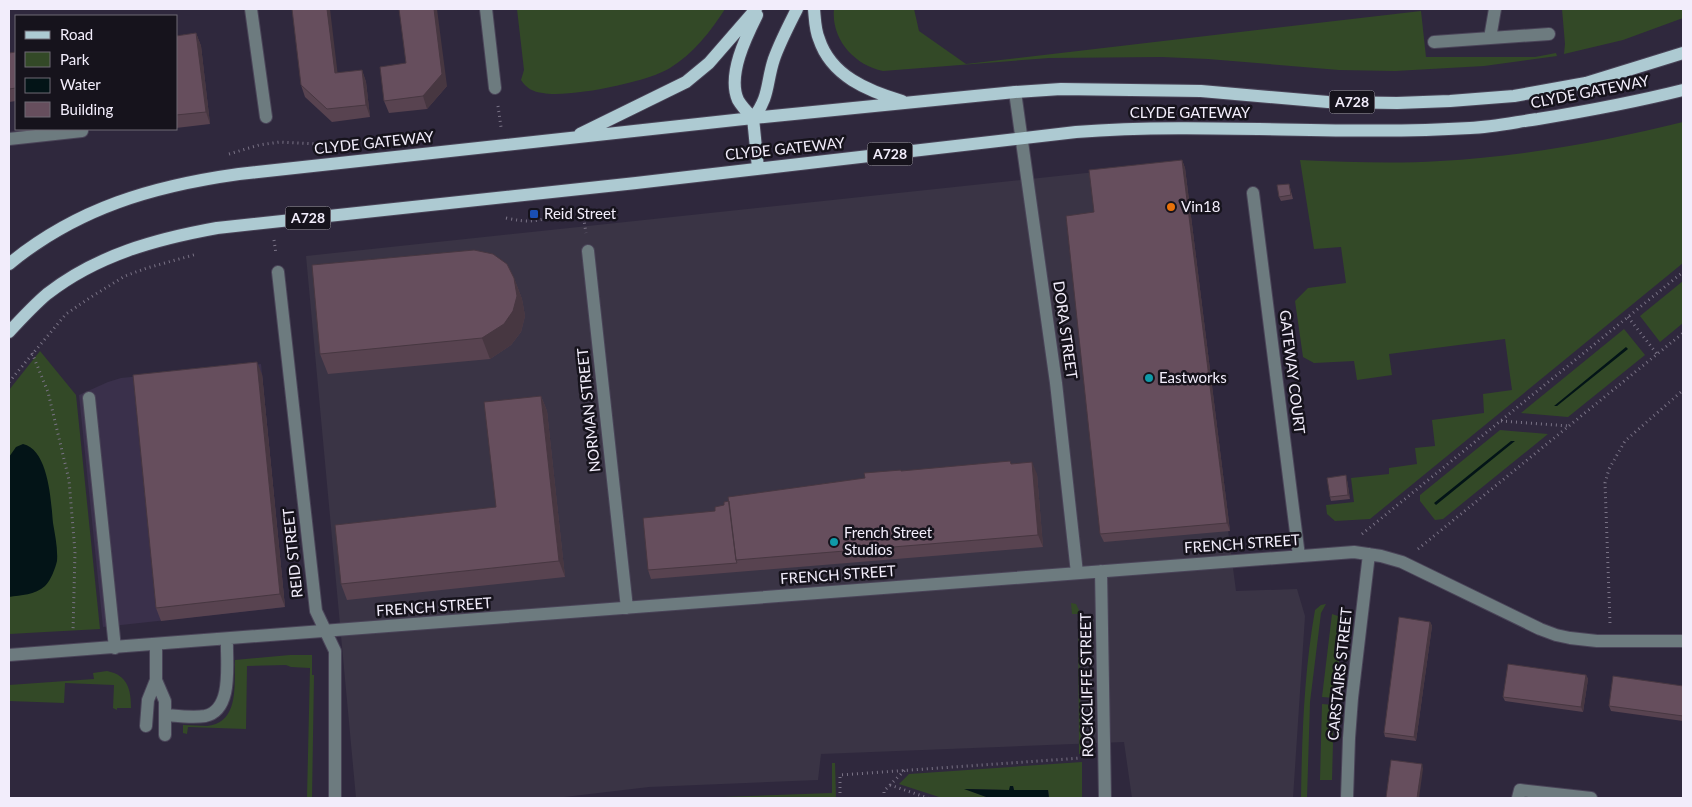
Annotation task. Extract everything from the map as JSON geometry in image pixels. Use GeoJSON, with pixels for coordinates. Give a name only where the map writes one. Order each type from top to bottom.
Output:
{"type":"FeatureCollection","features":[{"type":"Feature","properties":{"kind":"main road"},"geometry":{"type":"LineString","coordinates":[[571,138],[686,82],[709,63],[756,9]]}},
{"type":"Feature","properties":{"kind":"main road"},"geometry":{"type":"LineString","coordinates":[[758,168],[753,118],[738,99],[735,80],[743,46],[760,9]]}},
{"type":"Feature","properties":{"kind":"main road"},"geometry":{"type":"LineString","coordinates":[[753,118],[765,100],[773,61],[797,9]]}},
{"type":"Feature","properties":{"kind":"main road"},"geometry":{"type":"LineString","coordinates":[[814,9],[818,38],[827,57],[836,68],[855,82],[869,89],[907,103]]}},
{"type":"Feature","properties":{"kind":"main road","name":"CLYDE GATEWAY"},"geometry":{"type":"LineString","coordinates":[[9,264],[37,242],[64,225],[110,204],[183,183],[273,170],[753,118],[1062,89],[1169,90],[1233,93],[1328,102],[1397,103],[1514,96],[1586,83],[1683,53]]}},
{"type":"Feature","properties":{"kind":"main road","name":"CLYDE GATEWAY"},"geometry":{"type":"LineString","coordinates":[[9,332],[48,294],[109,257],[154,241],[217,228],[636,184],[1021,138],[1113,130],[1284,130],[1340,132],[1472,128],[1591,111],[1683,90]]}},
{"type":"Feature","properties":{"kind":"street"},"geometry":{"type":"LineString","coordinates":[[251,9],[266,118]]}},
{"type":"Feature","properties":{"kind":"street"},"geometry":{"type":"LineString","coordinates":[[486,9],[495,88]]}},
{"type":"Feature","properties":{"kind":"street"},"geometry":{"type":"LineString","coordinates":[[1490,38],[1495,9]]}},
{"type":"Feature","properties":{"kind":"street"},"geometry":{"type":"LineString","coordinates":[[1434,42],[1549,34]]}},
{"type":"Feature","properties":{"kind":"street","name":"DORA STREET"},"geometry":{"type":"LineString","coordinates":[[1015,92],[1056,383],[1077,573]]}},
{"type":"Feature","properties":{"kind":"street"},"geometry":{"type":"LineString","coordinates":[[9,139],[82,131]]}},
{"type":"Feature","properties":{"kind":"street","name":"GATEWAY COURT"},"geometry":{"type":"LineString","coordinates":[[1253,193],[1299,556]]}},
{"type":"Feature","properties":{"kind":"street","name":"NORMAN STREET"},"geometry":{"type":"LineString","coordinates":[[588,250],[627,608]]}},
{"type":"Feature","properties":{"kind":"street","name":"REID STREET"},"geometry":{"type":"LineString","coordinates":[[278,272],[316,611],[324,632],[335,650],[334,798]]}},
{"type":"Feature","properties":{"kind":"street"},"geometry":{"type":"LineString","coordinates":[[90,398],[115,648]]}},
{"type":"Feature","properties":{"kind":"street","name":"FRENCH STREET"},"geometry":{"type":"LineString","coordinates":[[9,655],[1339,552],[1369,554],[1402,562],[1540,629],[1570,638],[1611,641],[1683,641]]}},
{"type":"Feature","properties":{"kind":"street","name":"CARSTAIRS STREET"},"geometry":{"type":"LineString","coordinates":[[1347,798],[1352,698],[1369,554]]}},
{"type":"Feature","properties":{"kind":"street","name":"ROCKCLIFFE STREET"},"geometry":{"type":"LineString","coordinates":[[1101,571],[1105,798]]}},
{"type":"Feature","properties":{"kind":"street"},"geometry":{"type":"LineString","coordinates":[[166,715],[206,716],[220,707],[226,693],[227,639]]}},
{"type":"Feature","properties":{"kind":"street"},"geometry":{"type":"LineString","coordinates":[[146,726],[148,700],[156,680],[156,644]]}},
{"type":"Feature","properties":{"kind":"street"},"geometry":{"type":"LineString","coordinates":[[156,680],[165,701],[165,735]]}},
{"type":"Feature","properties":{"kind":"street"},"geometry":{"type":"LineString","coordinates":[[1518,798],[1520,790],[1591,798]]}},
{"type":"Feature","properties":{"kind":"path"},"geometry":{"type":"LineString","coordinates":[[495,88],[504,145]]}},
{"type":"Feature","properties":{"kind":"path"},"geometry":{"type":"LineString","coordinates":[[266,118],[273,170]]}},
{"type":"Feature","properties":{"kind":"path"},"geometry":{"type":"LineString","coordinates":[[574,209],[590,207]]}},
{"type":"Feature","properties":{"kind":"path"},"geometry":{"type":"LineString","coordinates":[[582,208],[588,250]]}},
{"type":"Feature","properties":{"kind":"path"},"geometry":{"type":"LineString","coordinates":[[500,217],[524,222],[546,219],[566,210]]}},
{"type":"Feature","properties":{"kind":"path"},"geometry":{"type":"LineString","coordinates":[[273,222],[278,272]]}},
{"type":"Feature","properties":{"kind":"path"},"geometry":{"type":"LineString","coordinates":[[266,241],[274,240]]}},
{"type":"Feature","properties":{"kind":"path"},"geometry":{"type":"LineString","coordinates":[[9,382],[66,314],[108,286],[125,276],[147,268],[203,253]]}},
{"type":"Feature","properties":{"kind":"path"},"geometry":{"type":"LineString","coordinates":[[1339,552],[1683,272]]}},
{"type":"Feature","properties":{"kind":"path"},"geometry":{"type":"LineString","coordinates":[[1628,317],[1657,354]]}},
{"type":"Feature","properties":{"kind":"path"},"geometry":{"type":"LineString","coordinates":[[1402,562],[1683,333]]}},
{"type":"Feature","properties":{"kind":"path"},"geometry":{"type":"LineString","coordinates":[[32,353],[48,392],[69,480],[75,552],[71,650]]}},
{"type":"Feature","properties":{"kind":"path"},"geometry":{"type":"LineString","coordinates":[[1611,641],[1605,483],[1609,469],[1625,441],[1681,392]]}},
{"type":"Feature","properties":{"kind":"path"},"geometry":{"type":"LineString","coordinates":[[1500,421],[1569,426]]}},
{"type":"Feature","properties":{"kind":"path"},"geometry":{"type":"LineString","coordinates":[[840,798],[840,775],[1081,758],[1084,753],[1104,751]]}},
{"type":"Feature","properties":{"kind":"path"},"geometry":{"type":"LineString","coordinates":[[884,798],[884,791],[906,770]]}},
{"type":"Feature","properties":{"kind":"path"},"geometry":{"type":"LineString","coordinates":[[890,785],[928,798]]}},
{"type":"Feature","properties":{"kind":"shaded area"},"geometry":{"type":"Polygon","coordinates":[[[1180,163],[1236,591],[1297,589],[1305,616],[1293,798],[1132,798],[1124,742],[821,754],[818,780],[649,787],[556,798],[356,798],[306,256],[1180,163]]]}},
{"type":"Feature","properties":{"kind":"shaded area"},"geometry":{"type":"Polygon","coordinates":[[[261,364],[285,607],[103,627],[79,395],[121,378],[261,364]]]}},
{"type":"Feature","properties":{"kind":"green space"},"geometry":{"type":"Polygon","coordinates":[[[517,9],[725,9],[701,42],[670,68],[645,79],[608,88],[555,94],[533,91],[521,80],[524,70],[517,9]]]}},
{"type":"Feature","properties":{"kind":"green space"},"geometry":{"type":"Polygon","coordinates":[[[834,9],[914,9],[919,31],[966,64],[1421,11],[1426,57],[1535,57],[1556,53],[1557,56],[1484,66],[1395,71],[1339,70],[1162,57],[1049,58],[883,71],[863,63],[846,49],[836,30],[834,9]]]}},
{"type":"Feature","properties":{"kind":"green space"},"geometry":{"type":"Polygon","coordinates":[[[1562,9],[1683,9],[1683,18],[1623,40],[1564,54],[1562,9]]]}},
{"type":"Feature","properties":{"kind":"green space"},"geometry":{"type":"Polygon","coordinates":[[[1683,122],[1683,263],[1370,519],[1335,521],[1327,514],[1326,505],[1354,502],[1351,478],[1389,474],[1389,468],[1417,464],[1415,448],[1435,446],[1432,420],[1484,413],[1483,394],[1512,390],[1505,339],[1389,354],[1392,375],[1357,380],[1354,361],[1314,363],[1303,357],[1295,301],[1308,288],[1346,283],[1341,247],[1314,249],[1300,160],[1388,163],[1501,156],[1624,136],[1683,122]]]}},
{"type":"Feature","properties":{"kind":"green space"},"geometry":{"type":"Polygon","coordinates":[[[1683,281],[1683,323],[1660,342],[1640,316],[1683,281]]]}},
{"type":"Feature","properties":{"kind":"green space"},"geometry":{"type":"Polygon","coordinates":[[[1624,329],[1645,355],[1568,417],[1521,413],[1624,329]]]}},
{"type":"Feature","properties":{"kind":"green space"},"geometry":{"type":"Polygon","coordinates":[[[40,351],[76,395],[100,629],[9,634],[9,390],[40,351]]]}},
{"type":"Feature","properties":{"kind":"green space"},"geometry":{"type":"Polygon","coordinates":[[[1500,430],[1548,434],[1443,519],[1435,520],[1420,501],[1420,495],[1500,430]]]}},
{"type":"Feature","properties":{"kind":"green space"},"geometry":{"type":"Polygon","coordinates":[[[1071,603],[1076,604],[1079,610],[1081,754],[1079,754],[1078,614],[1072,614],[1071,603]]]}},
{"type":"Feature","properties":{"kind":"green space"},"geometry":{"type":"Polygon","coordinates":[[[1326,604],[1321,613],[1310,702],[1307,798],[1301,798],[1304,704],[1308,657],[1315,610],[1321,605],[1326,604]]]}},
{"type":"Feature","properties":{"kind":"green space"},"geometry":{"type":"Polygon","coordinates":[[[1332,614],[1344,618],[1335,698],[1322,697],[1332,614]]]}},
{"type":"Feature","properties":{"kind":"green space"},"geometry":{"type":"Polygon","coordinates":[[[312,655],[312,675],[314,675],[312,798],[307,798],[310,668],[286,665],[247,666],[246,729],[188,727],[187,734],[183,733],[183,725],[207,726],[218,723],[225,718],[233,700],[235,660],[312,655]]]}},
{"type":"Feature","properties":{"kind":"green space"},"geometry":{"type":"Polygon","coordinates":[[[107,671],[120,676],[127,684],[131,708],[117,708],[117,710],[113,708],[114,685],[65,683],[64,703],[9,701],[9,685],[94,679],[93,673],[107,671]]]}},
{"type":"Feature","properties":{"kind":"green space"},"geometry":{"type":"Polygon","coordinates":[[[1322,704],[1334,705],[1332,780],[1320,780],[1322,704]]]}},
{"type":"Feature","properties":{"kind":"green space"},"geometry":{"type":"Polygon","coordinates":[[[1082,762],[1082,798],[1049,798],[1048,790],[1014,790],[1013,786],[1009,790],[966,789],[989,798],[942,798],[899,784],[909,774],[1082,762]]]}},
{"type":"Feature","properties":{"kind":"green space"},"geometry":{"type":"Polygon","coordinates":[[[832,763],[835,763],[836,798],[695,798],[832,793],[832,763]]]}},
{"type":"Feature","properties":{"kind":"water"},"geometry":{"type":"Polygon","coordinates":[[[1626,347],[1628,349],[1557,406],[1554,406],[1626,347]]]}},
{"type":"Feature","properties":{"kind":"water"},"geometry":{"type":"Polygon","coordinates":[[[1511,441],[1515,441],[1436,505],[1434,503],[1511,441]]]}},
{"type":"Feature","properties":{"kind":"water"},"geometry":{"type":"Polygon","coordinates":[[[23,444],[32,448],[38,456],[47,478],[57,561],[51,578],[41,589],[28,594],[9,597],[9,457],[16,447],[23,444]]]}},
{"type":"Feature","properties":{"kind":"water"},"geometry":{"type":"Polygon","coordinates":[[[1010,786],[1013,786],[1014,790],[1048,790],[1049,798],[989,798],[964,789],[1009,790],[1010,786]]]}},
{"type":"Feature","properties":{"kind":"building"},"geometry":{"type":"Polygon","coordinates":[[[292,9],[327,9],[335,73],[362,70],[366,105],[327,109],[301,85],[292,9]]]}},
{"type":"Feature","properties":{"kind":"building"},"geometry":{"type":"Polygon","coordinates":[[[399,9],[434,9],[442,74],[423,96],[384,101],[380,67],[406,63],[399,9]]]}},
{"type":"Feature","properties":{"kind":"building"},"geometry":{"type":"Polygon","coordinates":[[[196,33],[206,112],[178,115],[178,36],[196,33]]]}},
{"type":"Feature","properties":{"kind":"building"},"geometry":{"type":"Polygon","coordinates":[[[15,52],[15,88],[9,89],[9,53],[15,52]]]}},
{"type":"Feature","properties":{"kind":"building","name":"Eastworks"},"geometry":{"type":"Polygon","coordinates":[[[1182,160],[1227,523],[1100,534],[1066,216],[1094,212],[1089,170],[1182,160]]]}},
{"type":"Feature","properties":{"kind":"building"},"geometry":{"type":"Polygon","coordinates":[[[1289,184],[1291,195],[1279,197],[1277,185],[1289,184]]]}},
{"type":"Feature","properties":{"kind":"building"},"geometry":{"type":"Polygon","coordinates":[[[474,250],[493,254],[507,264],[514,278],[517,296],[513,311],[504,324],[482,338],[320,354],[312,265],[474,250]]]}},
{"type":"Feature","properties":{"kind":"building"},"geometry":{"type":"Polygon","coordinates":[[[257,362],[280,594],[156,608],[133,375],[257,362]]]}},
{"type":"Feature","properties":{"kind":"building"},"geometry":{"type":"Polygon","coordinates":[[[541,396],[559,561],[341,584],[335,525],[496,507],[484,402],[541,396]]]}},
{"type":"Feature","properties":{"kind":"building"},"geometry":{"type":"Polygon","coordinates":[[[1010,461],[1011,464],[1032,462],[1038,535],[736,560],[728,497],[865,478],[864,473],[1010,461]]]}},
{"type":"Feature","properties":{"kind":"building"},"geometry":{"type":"Polygon","coordinates":[[[1346,475],[1348,495],[1330,497],[1327,478],[1346,475]]]}},
{"type":"Feature","properties":{"kind":"building"},"geometry":{"type":"Polygon","coordinates":[[[729,501],[737,563],[648,570],[643,518],[715,511],[715,507],[724,505],[724,502],[729,501]]]}},
{"type":"Feature","properties":{"kind":"building"},"geometry":{"type":"Polygon","coordinates":[[[1399,617],[1430,622],[1414,737],[1384,733],[1399,617]]]}},
{"type":"Feature","properties":{"kind":"building"},"geometry":{"type":"Polygon","coordinates":[[[1508,664],[1586,675],[1581,707],[1503,697],[1508,664]]]}},
{"type":"Feature","properties":{"kind":"building"},"geometry":{"type":"Polygon","coordinates":[[[1613,676],[1683,686],[1683,716],[1609,706],[1613,676]]]}},
{"type":"Feature","properties":{"kind":"building"},"geometry":{"type":"Polygon","coordinates":[[[1391,760],[1422,764],[1417,798],[1386,798],[1391,760]]]}},
{"type":"Feature","properties":{"kind":"place","name":"Vin18"},"geometry":{"type":"Point","coordinates":[1171,207]}},
{"type":"Feature","properties":{"kind":"place","name":"Reid Street"},"geometry":{"type":"Point","coordinates":[534,214]}},
{"type":"Feature","properties":{"kind":"place","name":"Eastworks"},"geometry":{"type":"Point","coordinates":[1149,378]}},
{"type":"Feature","properties":{"kind":"place","name":"French Street Studios"},"geometry":{"type":"Point","coordinates":[834,542]}}]}
